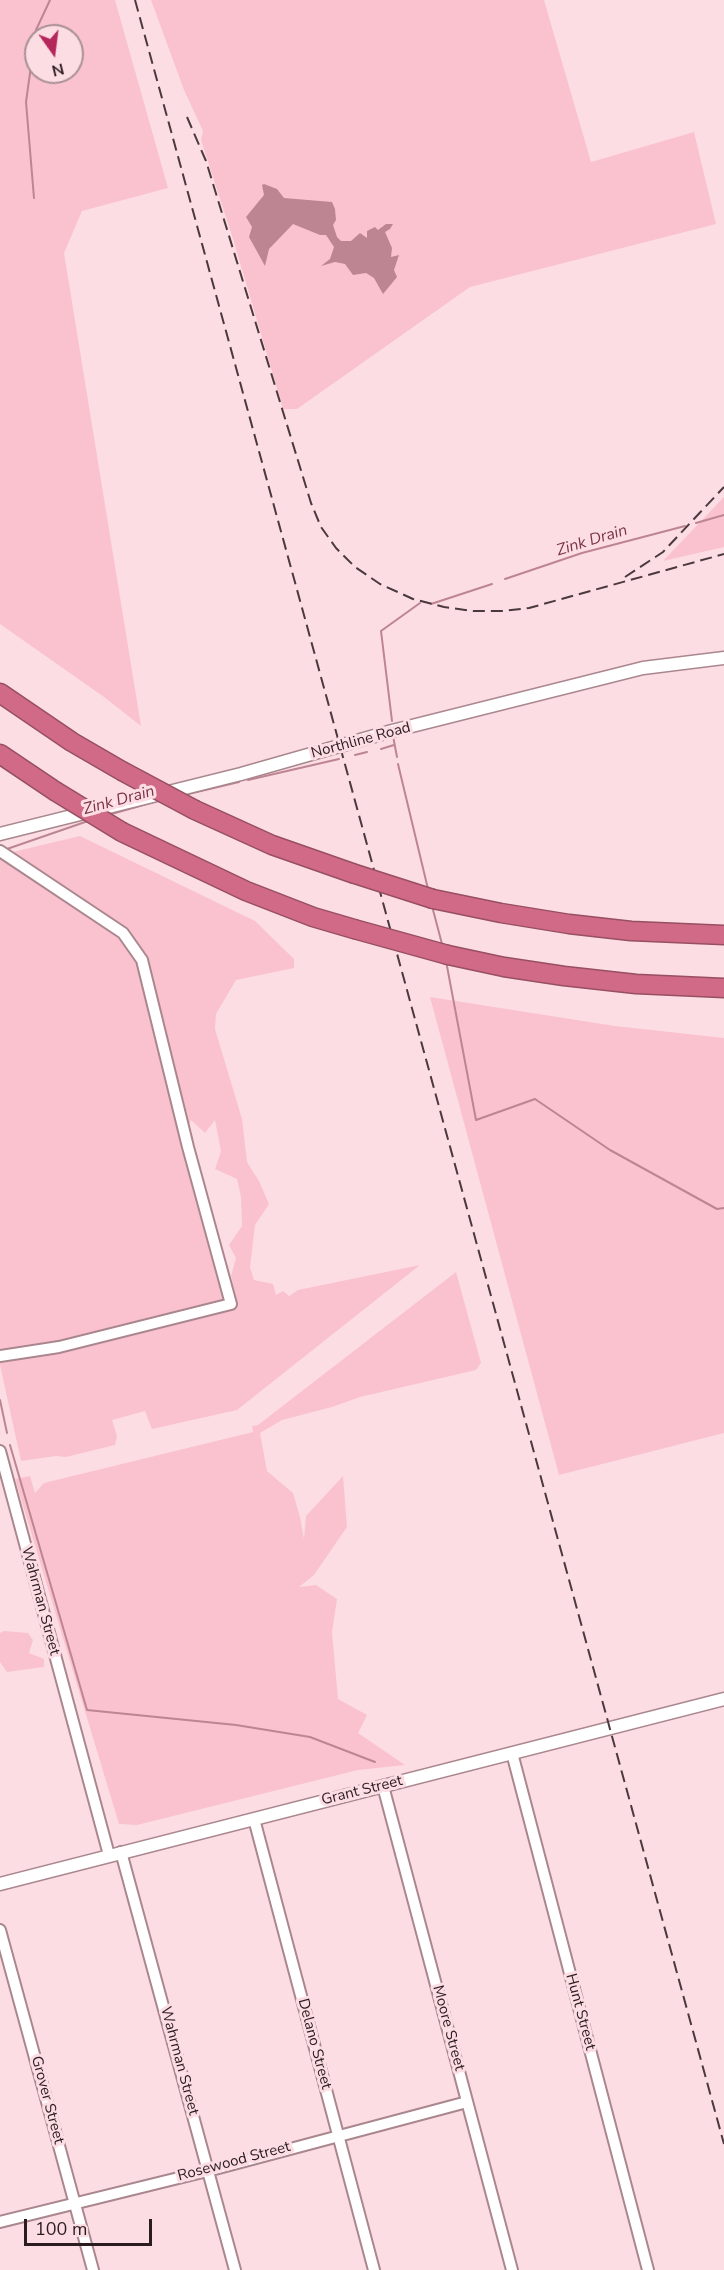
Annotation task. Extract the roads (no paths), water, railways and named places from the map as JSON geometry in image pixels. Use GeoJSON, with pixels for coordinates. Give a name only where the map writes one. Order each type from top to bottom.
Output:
{"type":"FeatureCollection","features":[{"type":"Feature","properties":{"kind":"highway"},"geometry":{"type":"LineString","coordinates":[[0,693],[72,742],[195,810],[272,845],[352,873],[433,898],[512,915],[631,931],[724,935]]}},
{"type":"Feature","properties":{"kind":"highway"},"geometry":{"type":"LineString","coordinates":[[0,754],[122,832],[246,891],[313,917],[448,955],[504,967],[636,984],[724,988]]}},
{"type":"Feature","properties":{"kind":"street","name":"Northline Road"},"geometry":{"type":"LineString","coordinates":[[0,834],[230,777],[392,731],[643,668],[724,658]]}},
{"type":"Feature","properties":{"kind":"street"},"geometry":{"type":"LineString","coordinates":[[0,851],[123,933],[142,960],[188,1147],[231,1304],[59,1347],[0,1356]]}},
{"type":"Feature","properties":{"kind":"street","name":"Wahrman Street"},"geometry":{"type":"LineString","coordinates":[[0,1451],[208,2170],[234,2270]]}},
{"type":"Feature","properties":{"kind":"street","name":"Grant Street"},"geometry":{"type":"LineString","coordinates":[[0,1884],[724,1699]]}},
{"type":"Feature","properties":{"kind":"street","name":"Hunt Street"},"geometry":{"type":"LineString","coordinates":[[512,1753],[648,2270]]}},
{"type":"Feature","properties":{"kind":"street","name":"Moore Street"},"geometry":{"type":"LineString","coordinates":[[383,1786],[512,2270]]}},
{"type":"Feature","properties":{"kind":"street","name":"Delano Street"},"geometry":{"type":"LineString","coordinates":[[254,1819],[374,2270]]}},
{"type":"Feature","properties":{"kind":"street","name":"Grover Street"},"geometry":{"type":"LineString","coordinates":[[0,1930],[93,2270]]}},
{"type":"Feature","properties":{"kind":"street","name":"Rosewood Street"},"geometry":{"type":"LineString","coordinates":[[0,2222],[467,2102]]}},
{"type":"Feature","properties":{"kind":"waterway"},"geometry":{"type":"LineString","coordinates":[[34,198],[26,102],[36,30],[50,0]]}},
{"type":"Feature","properties":{"kind":"waterway","name":"Zink Drain"},"geometry":{"type":"LineString","coordinates":[[696,523],[724,515]]}},
{"type":"Feature","properties":{"kind":"waterway","name":"Zink Drain"},"geometry":{"type":"LineString","coordinates":[[505,579],[582,553],[685,526]]}},
{"type":"Feature","properties":{"kind":"waterway","name":"Zink Drain"},"geometry":{"type":"LineString","coordinates":[[431,604],[492,584]]}},
{"type":"Feature","properties":{"kind":"waterway","name":"Zink Drain"},"geometry":{"type":"LineString","coordinates":[[392,721],[381,631],[420,603]]}},
{"type":"Feature","properties":{"kind":"waterway","name":"Zink Drain"},"geometry":{"type":"LineString","coordinates":[[393,736],[397,757]]}},
{"type":"Feature","properties":{"kind":"waterway","name":"Zink Drain"},"geometry":{"type":"LineString","coordinates":[[381,749],[394,745]]}},
{"type":"Feature","properties":{"kind":"waterway","name":"Zink Drain"},"geometry":{"type":"LineString","coordinates":[[355,755],[367,752]]}},
{"type":"Feature","properties":{"kind":"waterway","name":"Zink Drain"},"geometry":{"type":"LineString","coordinates":[[248,780],[339,759]]}},
{"type":"Feature","properties":{"kind":"waterway"},"geometry":{"type":"LineString","coordinates":[[398,764],[428,889]]}},
{"type":"Feature","properties":{"kind":"waterway","name":"Zink Drain"},"geometry":{"type":"LineString","coordinates":[[184,795],[239,782]]}},
{"type":"Feature","properties":{"kind":"waterway","name":"Zink Drain"},"geometry":{"type":"LineString","coordinates":[[108,815],[161,800]]}},
{"type":"Feature","properties":{"kind":"waterway","name":"Zink Drain"},"geometry":{"type":"LineString","coordinates":[[7,849],[88,821]]}},
{"type":"Feature","properties":{"kind":"waterway"},"geometry":{"type":"LineString","coordinates":[[432,906],[442,944]]}},
{"type":"Feature","properties":{"kind":"waterway"},"geometry":{"type":"LineString","coordinates":[[446,961],[476,1120],[535,1099],[610,1150],[717,1209],[724,1208]]}},
{"type":"Feature","properties":{"kind":"waterway"},"geometry":{"type":"LineString","coordinates":[[0,1400],[7,1433]]}},
{"type":"Feature","properties":{"kind":"waterway"},"geometry":{"type":"LineString","coordinates":[[10,1445],[87,1710],[236,1725],[310,1737],[375,1762]]}},
{"type":"Feature","properties":{"kind":"railway"},"geometry":{"type":"LineString","coordinates":[[135,0],[724,2144]]}},
{"type":"Feature","properties":{"kind":"railway"},"geometry":{"type":"LineString","coordinates":[[187,117],[206,161],[311,503],[321,527],[336,548],[355,567],[380,584],[413,599],[473,611],[503,611],[529,608],[724,554]]}},
{"type":"Feature","properties":{"kind":"railway"},"geometry":{"type":"LineString","coordinates":[[625,577],[663,552],[724,487]]}}]}
